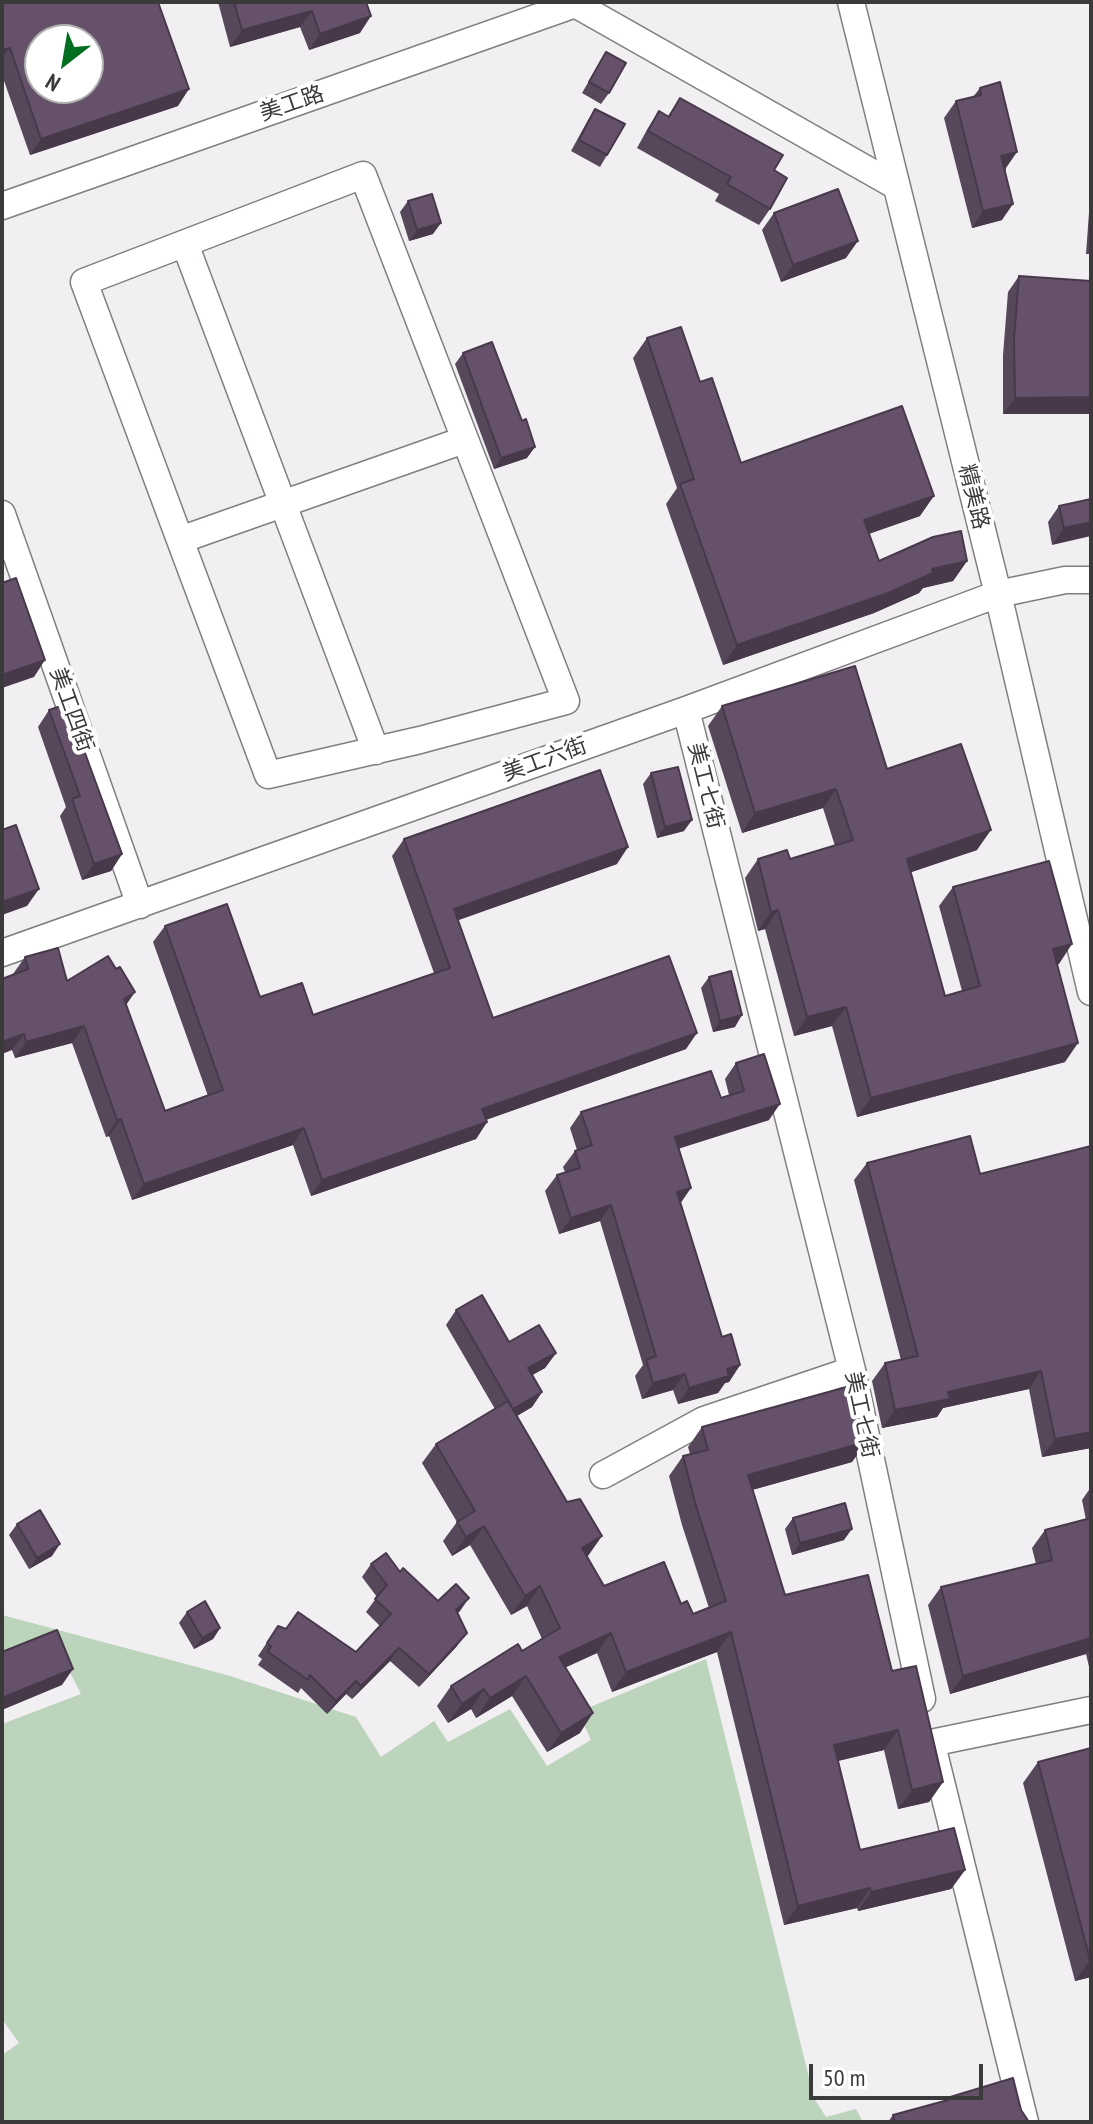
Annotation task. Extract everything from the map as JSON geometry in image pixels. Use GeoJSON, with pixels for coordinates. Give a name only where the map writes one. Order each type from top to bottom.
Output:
{"type":"FeatureCollection","features":[{"type":"Feature","properties":{"kind":"street","name":"精美路"},"geometry":{"type":"LineString","coordinates":[[851,2],[998,594],[1091,992]]}},
{"type":"Feature","properties":{"kind":"street"},"geometry":{"type":"LineString","coordinates":[[578,3],[896,186]]}},
{"type":"Feature","properties":{"kind":"street","name":"美工路"},"geometry":{"type":"LineString","coordinates":[[2,206],[578,3]]}},
{"type":"Feature","properties":{"kind":"street"},"geometry":{"type":"LineString","coordinates":[[363,175],[464,440],[566,701],[376,751],[268,775],[84,282],[363,175]]}},
{"type":"Feature","properties":{"kind":"street"},"geometry":{"type":"LineString","coordinates":[[185,244],[376,751]]}},
{"type":"Feature","properties":{"kind":"street"},"geometry":{"type":"LineString","coordinates":[[180,540],[464,440]]}},
{"type":"Feature","properties":{"kind":"street","name":"美工四街"},"geometry":{"type":"LineString","coordinates":[[2,514],[140,905]]}},
{"type":"Feature","properties":{"kind":"street","name":"美工六街"},"geometry":{"type":"LineString","coordinates":[[2,953],[686,710],[998,594],[1065,580],[1091,580]]}},
{"type":"Feature","properties":{"kind":"street","name":"美工七街"},"geometry":{"type":"LineString","coordinates":[[686,710],[852,1370],[931,1743],[1025,2122]]}},
{"type":"Feature","properties":{"kind":"street"},"geometry":{"type":"LineString","coordinates":[[603,1475],[704,1420],[852,1370]]}},
{"type":"Feature","properties":{"kind":"street"},"geometry":{"type":"LineString","coordinates":[[931,1743],[1091,1710]]}},
{"type":"Feature","properties":{"kind":"green space"},"geometry":{"type":"Polygon","coordinates":[[[2,1615],[227,1675],[356,1717],[381,1757],[434,1721],[448,1742],[510,1709],[547,1766],[591,1740],[578,1712],[706,1659],[814,2098],[826,2117],[856,2109],[863,2122],[2,2122],[2,2055],[19,2043],[2,2019],[2,1724],[81,1694],[52,1637],[2,1657],[2,1615]]]}},
{"type":"Feature","properties":{"kind":"building"},"geometry":{"type":"Polygon","coordinates":[[[2,2],[158,2],[189,89],[41,139],[29,104],[104,104],[104,24],[24,24],[24,89],[10,48],[2,50],[2,2]]]}},
{"type":"Feature","properties":{"kind":"building"},"geometry":{"type":"Polygon","coordinates":[[[234,2],[366,2],[371,16],[320,34],[312,11],[242,30],[234,2]]]}},
{"type":"Feature","properties":{"kind":"building"},"geometry":{"type":"Polygon","coordinates":[[[606,52],[626,63],[609,93],[589,82],[606,52]]]}},
{"type":"Feature","properties":{"kind":"building"},"geometry":{"type":"Polygon","coordinates":[[[1000,82],[1017,152],[1001,156],[1013,204],[983,211],[956,101],[981,95],[980,88],[1000,82]]]}},
{"type":"Feature","properties":{"kind":"building"},"geometry":{"type":"Polygon","coordinates":[[[680,98],[783,155],[774,170],[787,178],[770,209],[727,184],[731,177],[648,131],[659,111],[669,117],[680,98]]]}},
{"type":"Feature","properties":{"kind":"building"},"geometry":{"type":"Polygon","coordinates":[[[595,109],[625,124],[607,155],[579,140],[595,109]]]}},
{"type":"Feature","properties":{"kind":"building"},"geometry":{"type":"Polygon","coordinates":[[[838,189],[858,241],[793,265],[774,213],[838,189]]]}},
{"type":"Feature","properties":{"kind":"building"},"geometry":{"type":"Polygon","coordinates":[[[432,194],[441,223],[417,230],[408,201],[432,194]]]}},
{"type":"Feature","properties":{"kind":"building"},"geometry":{"type":"Polygon","coordinates":[[[1019,276],[1091,281],[1091,397],[1015,398],[1014,338],[1019,276]]]}},
{"type":"Feature","properties":{"kind":"building"},"geometry":{"type":"Polygon","coordinates":[[[681,327],[700,382],[712,378],[741,463],[902,406],[934,496],[864,520],[879,561],[933,537],[961,531],[967,561],[932,569],[933,573],[888,593],[737,645],[680,484],[694,479],[647,338],[681,327]]]}},
{"type":"Feature","properties":{"kind":"building"},"geometry":{"type":"Polygon","coordinates":[[[492,342],[535,447],[501,458],[463,353],[492,342]]]}},
{"type":"Feature","properties":{"kind":"building"},"geometry":{"type":"Polygon","coordinates":[[[1091,499],[1091,522],[1064,528],[1059,506],[1091,499]]]}},
{"type":"Feature","properties":{"kind":"building"},"geometry":{"type":"Polygon","coordinates":[[[16,578],[45,660],[2,675],[2,583],[16,578]]]}},
{"type":"Feature","properties":{"kind":"building"},"geometry":{"type":"Polygon","coordinates":[[[855,666],[887,769],[961,744],[991,830],[907,859],[945,996],[980,986],[953,887],[1049,861],[1072,944],[1053,949],[1078,1043],[871,1098],[846,1007],[807,1017],[778,910],[771,912],[758,859],[787,850],[790,859],[853,840],[836,789],[755,813],[722,706],[855,666]]]}},
{"type":"Feature","properties":{"kind":"building"},"geometry":{"type":"Polygon","coordinates":[[[67,704],[122,854],[94,864],[72,799],[80,796],[49,710],[67,704]]]}},
{"type":"Feature","properties":{"kind":"building"},"geometry":{"type":"Polygon","coordinates":[[[678,767],[692,820],[665,827],[651,773],[678,767]]]}},
{"type":"Feature","properties":{"kind":"building"},"geometry":{"type":"Polygon","coordinates":[[[600,770],[628,847],[454,909],[493,1018],[669,956],[697,1033],[482,1109],[487,1122],[322,1180],[304,1128],[144,1184],[121,1119],[117,1120],[84,1026],[26,1042],[24,1034],[2,1042],[2,979],[28,969],[25,957],[58,948],[67,981],[108,956],[116,969],[120,967],[135,992],[124,999],[165,1111],[223,1090],[165,926],[227,904],[260,997],[302,983],[313,1015],[450,968],[404,839],[600,770]]]}},
{"type":"Feature","properties":{"kind":"building"},"geometry":{"type":"Polygon","coordinates":[[[16,825],[39,889],[2,902],[2,830],[16,825]]]}},
{"type":"Feature","properties":{"kind":"building"},"geometry":{"type":"Polygon","coordinates":[[[731,971],[742,1015],[720,1021],[709,977],[731,971]]]}},
{"type":"Feature","properties":{"kind":"building"},"geometry":{"type":"Polygon","coordinates":[[[764,1054],[780,1104],[675,1137],[691,1188],[677,1192],[722,1337],[731,1334],[740,1365],[727,1369],[729,1376],[689,1388],[685,1374],[653,1383],[646,1360],[656,1356],[611,1205],[571,1218],[557,1175],[580,1168],[575,1151],[592,1145],[581,1112],[711,1071],[721,1098],[744,1091],[736,1063],[764,1054]]]}},
{"type":"Feature","properties":{"kind":"building"},"geometry":{"type":"Polygon","coordinates":[[[970,1136],[980,1174],[1091,1146],[1091,1432],[1055,1439],[1041,1371],[948,1392],[950,1399],[895,1410],[885,1363],[918,1356],[867,1163],[970,1136]]]}},
{"type":"Feature","properties":{"kind":"building"},"geometry":{"type":"Polygon","coordinates":[[[482,1295],[509,1342],[539,1325],[556,1353],[528,1368],[542,1392],[513,1409],[456,1310],[482,1295]]]}},
{"type":"Feature","properties":{"kind":"building"},"geometry":{"type":"Polygon","coordinates":[[[850,1386],[866,1442],[748,1475],[785,1595],[868,1575],[892,1671],[916,1666],[943,1782],[912,1790],[898,1730],[834,1745],[860,1850],[954,1828],[965,1870],[871,1892],[870,1888],[798,1906],[731,1632],[626,1672],[611,1633],[559,1657],[593,1713],[561,1733],[526,1676],[490,1698],[484,1689],[462,1704],[451,1686],[518,1644],[522,1651],[560,1628],[540,1586],[525,1596],[484,1526],[466,1537],[457,1522],[475,1511],[436,1444],[508,1401],[567,1502],[580,1499],[602,1536],[582,1548],[604,1586],[664,1562],[681,1604],[687,1601],[693,1614],[726,1601],[683,1456],[708,1450],[702,1427],[850,1386]]]}},
{"type":"Feature","properties":{"kind":"building"},"geometry":{"type":"Polygon","coordinates":[[[845,1503],[852,1529],[800,1543],[793,1518],[845,1503]]]}},
{"type":"Feature","properties":{"kind":"building"},"geometry":{"type":"Polygon","coordinates":[[[40,1510],[60,1544],[37,1558],[17,1524],[40,1510]]]}},
{"type":"Feature","properties":{"kind":"building"},"geometry":{"type":"Polygon","coordinates":[[[1091,1518],[1091,1638],[963,1676],[941,1587],[1052,1560],[1045,1530],[1091,1518]]]}},
{"type":"Feature","properties":{"kind":"building"},"geometry":{"type":"Polygon","coordinates":[[[386,1553],[400,1572],[403,1568],[438,1601],[456,1584],[469,1598],[456,1610],[467,1633],[429,1674],[399,1648],[361,1686],[356,1681],[336,1701],[310,1675],[308,1680],[268,1652],[271,1646],[267,1643],[278,1626],[286,1629],[298,1612],[356,1652],[391,1614],[375,1599],[387,1585],[371,1564],[386,1553]]]}},
{"type":"Feature","properties":{"kind":"building"},"geometry":{"type":"Polygon","coordinates":[[[205,1601],[220,1628],[202,1638],[187,1612],[205,1601]]]}},
{"type":"Feature","properties":{"kind":"building"},"geometry":{"type":"Polygon","coordinates":[[[57,1630],[73,1669],[2,1698],[2,1652],[57,1630]]]}},
{"type":"Feature","properties":{"kind":"building"},"geometry":{"type":"Polygon","coordinates":[[[1091,1748],[1091,1960],[1090,1960],[1038,1762],[1091,1748]]]}},
{"type":"Feature","properties":{"kind":"building"},"geometry":{"type":"Polygon","coordinates":[[[1013,2078],[1021,2110],[1029,2122],[895,2122],[893,2115],[1013,2078]]]}}]}
